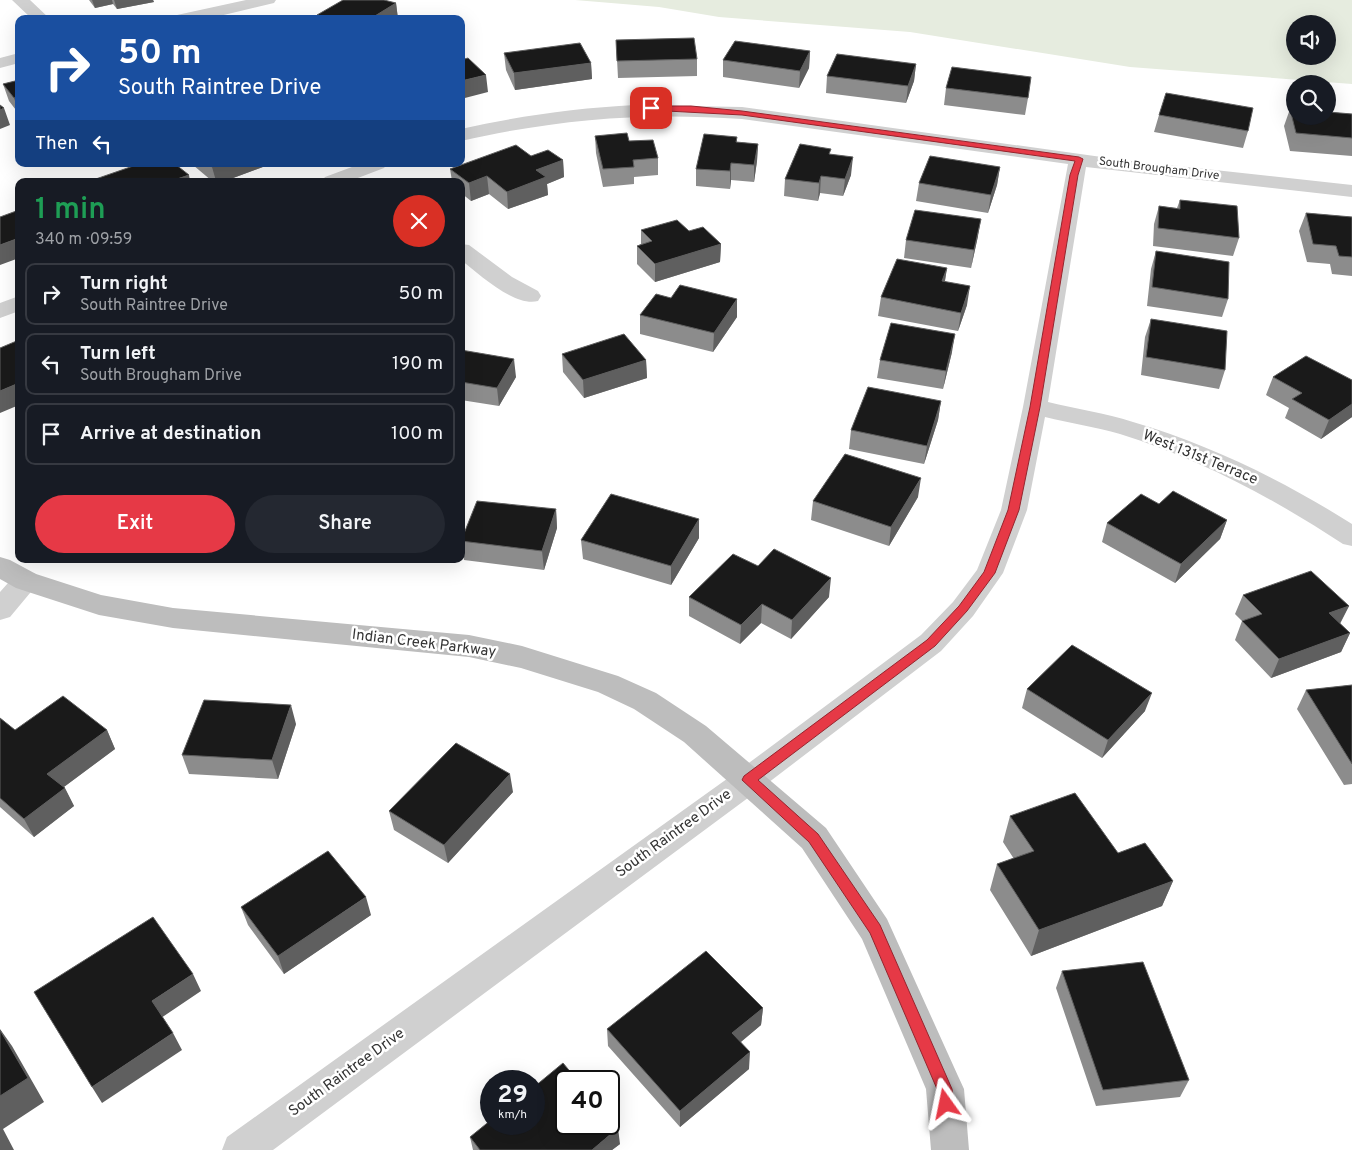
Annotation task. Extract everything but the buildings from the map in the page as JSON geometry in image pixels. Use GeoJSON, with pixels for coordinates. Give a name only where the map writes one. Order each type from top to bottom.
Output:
{"type":"FeatureCollection","features":[{"type":"Feature","properties":{"kind":"street"},"geometry":{"type":"LineString","coordinates":[[20,0],[37,15]]}},
{"type":"Feature","properties":{"kind":"street"},"geometry":{"type":"LineString","coordinates":[[201,15],[268,0]]}},
{"type":"Feature","properties":{"kind":"street"},"geometry":{"type":"LineString","coordinates":[[0,63],[15,59]]}},
{"type":"Feature","properties":{"kind":"street","name":"South Brougham Drive"},"geometry":{"type":"LineString","coordinates":[[465,134],[570,114],[634,109],[691,109],[752,114],[1284,185],[1352,190]]}},
{"type":"Feature","properties":{"kind":"street","name":"South Raintree Drive"},"geometry":{"type":"LineString","coordinates":[[241,1150],[748,780],[931,643],[963,608],[989,573],[1014,510],[1035,407],[1074,175],[1079,159]]}},
{"type":"Feature","properties":{"kind":"street"},"geometry":{"type":"LineString","coordinates":[[344,178],[369,172]]}},
{"type":"Feature","properties":{"kind":"street"},"geometry":{"type":"LineString","coordinates":[[465,253],[504,282],[530,296]]}},
{"type":"Feature","properties":{"kind":"street"},"geometry":{"type":"LineString","coordinates":[[0,311],[15,305]]}},
{"type":"Feature","properties":{"kind":"street","name":"West 131st Terrace"},"geometry":{"type":"LineString","coordinates":[[1035,407],[1124,427],[1160,439],[1249,476],[1299,503],[1352,537]]}},
{"type":"Feature","properties":{"kind":"street"},"geometry":{"type":"LineString","coordinates":[[0,610],[13,574]]}},
{"type":"Feature","properties":{"kind":"street","name":"Indian Creek Parkway"},"geometry":{"type":"LineString","coordinates":[[13,574],[99,605],[173,618],[469,646],[531,660],[608,684],[645,701],[695,734],[814,838],[875,930],[945,1089],[950,1150]]}},
{"type":"Feature","properties":{"kind":"shaded area"},"geometry":{"type":"Polygon","coordinates":[[[575,0],[1352,0],[1352,84],[1336,83],[1336,75],[1286,75],[1286,79],[1130,67],[910,32],[719,17],[659,7],[575,0]]]}},
{"type":"Feature","properties":{"kind":"route"},"geometry":{"type":"LineString","coordinates":[[651,108],[742,113],[1079,159],[1074,175],[1035,407],[1014,510],[989,573],[963,608],[931,643],[748,780],[814,838],[875,930],[945,1089],[946,1104]]}}]}
